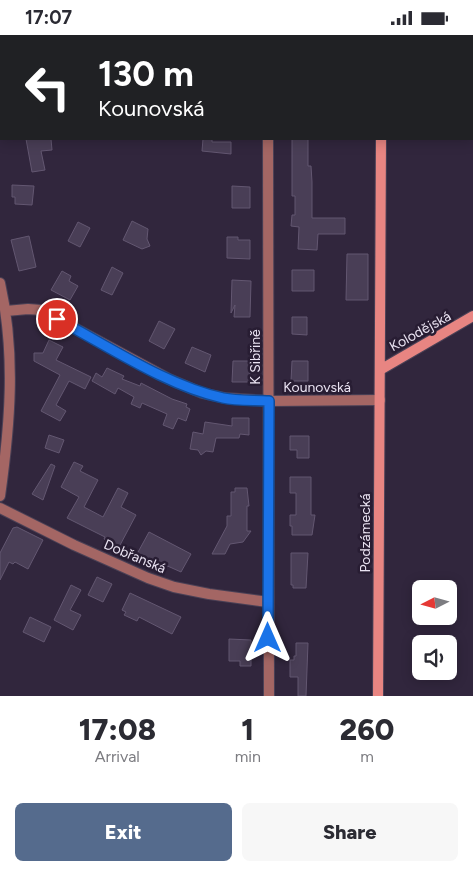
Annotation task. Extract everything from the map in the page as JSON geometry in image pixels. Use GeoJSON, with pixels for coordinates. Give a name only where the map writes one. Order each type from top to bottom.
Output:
{"type":"FeatureCollection","features":[{"type":"Feature","properties":{"kind":"street","name":"K Sibřině"},"geometry":{"type":"LineString","coordinates":[[268,140],[268,696]]}},
{"type":"Feature","properties":{"kind":"street","name":"Podzámecká"},"geometry":{"type":"LineString","coordinates":[[378,696],[381,140]]}},
{"type":"Feature","properties":{"kind":"street"},"geometry":{"type":"LineString","coordinates":[[0,283],[6,311],[10,371],[10,422],[0,496]]}},
{"type":"Feature","properties":{"kind":"street","name":"Kounovská"},"geometry":{"type":"LineString","coordinates":[[6,311],[42,310],[169,379],[202,393],[224,398],[269,401],[380,400]]}},
{"type":"Feature","properties":{"kind":"street","name":"Kolodějská"},"geometry":{"type":"LineString","coordinates":[[380,370],[473,316]]}},
{"type":"Feature","properties":{"kind":"street"},"geometry":{"type":"LineString","coordinates":[[0,366],[10,371]]}},
{"type":"Feature","properties":{"kind":"street","name":"Dobřanská"},"geometry":{"type":"LineString","coordinates":[[0,508],[74,545],[174,587],[268,602]]}},
{"type":"Feature","properties":{"kind":"building"},"geometry":{"type":"Polygon","coordinates":[[[26,140],[51,140],[52,150],[41,151],[45,170],[32,172],[26,140]]]}},
{"type":"Feature","properties":{"kind":"building"},"geometry":{"type":"Polygon","coordinates":[[[203,140],[231,142],[231,154],[202,151],[203,140]]]}},
{"type":"Feature","properties":{"kind":"building"},"geometry":{"type":"Polygon","coordinates":[[[292,140],[308,140],[308,166],[311,166],[312,182],[312,218],[345,218],[345,234],[318,234],[317,250],[298,249],[299,227],[291,226],[292,215],[295,215],[295,196],[292,196],[292,140]]]}},
{"type":"Feature","properties":{"kind":"building"},"geometry":{"type":"Polygon","coordinates":[[[12,185],[34,186],[32,205],[15,204],[15,197],[12,197],[12,185]]]}},
{"type":"Feature","properties":{"kind":"building"},"geometry":{"type":"Polygon","coordinates":[[[232,186],[250,187],[250,208],[232,208],[232,186]]]}},
{"type":"Feature","properties":{"kind":"building"},"geometry":{"type":"Polygon","coordinates":[[[132,221],[148,229],[147,239],[150,246],[142,249],[123,240],[132,221]]]}},
{"type":"Feature","properties":{"kind":"building"},"geometry":{"type":"Polygon","coordinates":[[[78,222],[90,228],[80,247],[68,241],[78,222]]]}},
{"type":"Feature","properties":{"kind":"building"},"geometry":{"type":"Polygon","coordinates":[[[29,236],[36,267],[19,271],[11,240],[29,236]]]}},
{"type":"Feature","properties":{"kind":"building"},"geometry":{"type":"Polygon","coordinates":[[[227,237],[238,237],[238,240],[250,240],[250,259],[227,258],[227,237]]]}},
{"type":"Feature","properties":{"kind":"building"},"geometry":{"type":"Polygon","coordinates":[[[347,254],[368,254],[368,300],[346,300],[347,254]]]}},
{"type":"Feature","properties":{"kind":"building"},"geometry":{"type":"Polygon","coordinates":[[[112,267],[123,273],[112,295],[101,290],[112,267]]]}},
{"type":"Feature","properties":{"kind":"building"},"geometry":{"type":"Polygon","coordinates":[[[292,270],[314,270],[314,291],[292,291],[292,270]]]}},
{"type":"Feature","properties":{"kind":"building"},"geometry":{"type":"Polygon","coordinates":[[[62,271],[71,276],[69,281],[78,286],[70,300],[51,290],[62,271]]]}},
{"type":"Feature","properties":{"kind":"building"},"geometry":{"type":"Polygon","coordinates":[[[232,280],[251,281],[250,317],[234,317],[235,305],[231,313],[232,280]]]}},
{"type":"Feature","properties":{"kind":"building"},"geometry":{"type":"Polygon","coordinates":[[[292,317],[307,317],[307,335],[292,334],[292,317]]]}},
{"type":"Feature","properties":{"kind":"building"},"geometry":{"type":"Polygon","coordinates":[[[159,321],[175,329],[164,349],[149,341],[159,321]]]}},
{"type":"Feature","properties":{"kind":"building"},"geometry":{"type":"Polygon","coordinates":[[[49,340],[63,347],[56,360],[91,377],[85,389],[69,381],[56,405],[66,411],[60,421],[41,411],[60,375],[34,361],[34,353],[43,353],[49,340]]]}},
{"type":"Feature","properties":{"kind":"building"},"geometry":{"type":"Polygon","coordinates":[[[192,347],[211,355],[205,372],[185,363],[192,347]]]}},
{"type":"Feature","properties":{"kind":"building"},"geometry":{"type":"Polygon","coordinates":[[[233,361],[250,361],[250,382],[232,382],[233,361]]]}},
{"type":"Feature","properties":{"kind":"building"},"geometry":{"type":"Polygon","coordinates":[[[292,361],[308,361],[308,381],[291,381],[292,361]]]}},
{"type":"Feature","properties":{"kind":"building"},"geometry":{"type":"Polygon","coordinates":[[[107,368],[124,376],[122,379],[140,386],[141,383],[172,399],[187,404],[186,407],[190,409],[186,421],[178,418],[173,429],[163,425],[167,414],[142,403],[140,408],[131,404],[134,397],[118,388],[115,394],[92,381],[96,373],[102,377],[107,368]]]}},
{"type":"Feature","properties":{"kind":"building"},"geometry":{"type":"Polygon","coordinates":[[[232,418],[249,418],[249,435],[240,434],[239,438],[216,438],[213,452],[206,451],[201,455],[198,450],[190,449],[193,432],[203,434],[205,422],[232,426],[232,418]]]}},
{"type":"Feature","properties":{"kind":"building"},"geometry":{"type":"Polygon","coordinates":[[[49,435],[64,440],[59,453],[45,448],[49,435]]]}},
{"type":"Feature","properties":{"kind":"building"},"geometry":{"type":"Polygon","coordinates":[[[290,436],[309,436],[309,458],[297,458],[297,450],[290,450],[290,436]]]}},
{"type":"Feature","properties":{"kind":"building"},"geometry":{"type":"Polygon","coordinates":[[[74,462],[83,466],[80,471],[98,480],[84,507],[103,517],[118,488],[128,493],[121,507],[136,515],[119,547],[104,539],[105,537],[67,518],[79,497],[61,487],[74,462]]]}},
{"type":"Feature","properties":{"kind":"building"},"geometry":{"type":"Polygon","coordinates":[[[51,464],[55,466],[43,500],[32,494],[51,464]]]}},
{"type":"Feature","properties":{"kind":"building"},"geometry":{"type":"Polygon","coordinates":[[[290,477],[311,477],[311,515],[315,515],[312,535],[292,535],[290,515],[296,515],[296,493],[290,493],[290,477]]]}},
{"type":"Feature","properties":{"kind":"building"},"geometry":{"type":"Polygon","coordinates":[[[235,488],[247,488],[249,506],[247,506],[247,531],[251,531],[243,542],[230,544],[225,554],[212,554],[227,526],[227,516],[231,516],[231,492],[235,492],[235,488]]]}},
{"type":"Feature","properties":{"kind":"building"},"geometry":{"type":"Polygon","coordinates":[[[17,527],[43,540],[28,569],[15,562],[13,564],[9,562],[0,580],[0,553],[13,528],[17,527]]]}},
{"type":"Feature","properties":{"kind":"building"},"geometry":{"type":"Polygon","coordinates":[[[149,532],[191,554],[181,572],[154,560],[152,562],[137,554],[149,532]]]}},
{"type":"Feature","properties":{"kind":"building"},"geometry":{"type":"Polygon","coordinates":[[[291,553],[308,553],[306,588],[293,588],[293,585],[291,585],[291,553]]]}},
{"type":"Feature","properties":{"kind":"building"},"geometry":{"type":"Polygon","coordinates":[[[97,577],[112,584],[103,602],[88,595],[97,577]]]}},
{"type":"Feature","properties":{"kind":"building"},"geometry":{"type":"Polygon","coordinates":[[[71,585],[81,590],[70,610],[81,615],[73,630],[54,620],[71,585]]]}},
{"type":"Feature","properties":{"kind":"building"},"geometry":{"type":"Polygon","coordinates":[[[130,593],[181,617],[172,634],[139,617],[137,621],[124,615],[126,612],[122,610],[130,593]]]}},
{"type":"Feature","properties":{"kind":"building"},"geometry":{"type":"Polygon","coordinates":[[[30,617],[51,627],[44,642],[23,632],[30,617]]]}},
{"type":"Feature","properties":{"kind":"building"},"geometry":{"type":"Polygon","coordinates":[[[229,639],[251,640],[251,666],[240,666],[240,661],[229,661],[229,639]]]}},
{"type":"Feature","properties":{"kind":"building"},"geometry":{"type":"Polygon","coordinates":[[[296,643],[308,643],[306,696],[298,696],[298,677],[290,677],[290,660],[294,660],[294,656],[296,656],[296,643]]]}},
{"type":"Feature","properties":{"kind":"route"},"geometry":{"type":"LineString","coordinates":[[57,319],[169,379],[202,393],[224,398],[269,401],[268,638]]}}]}
